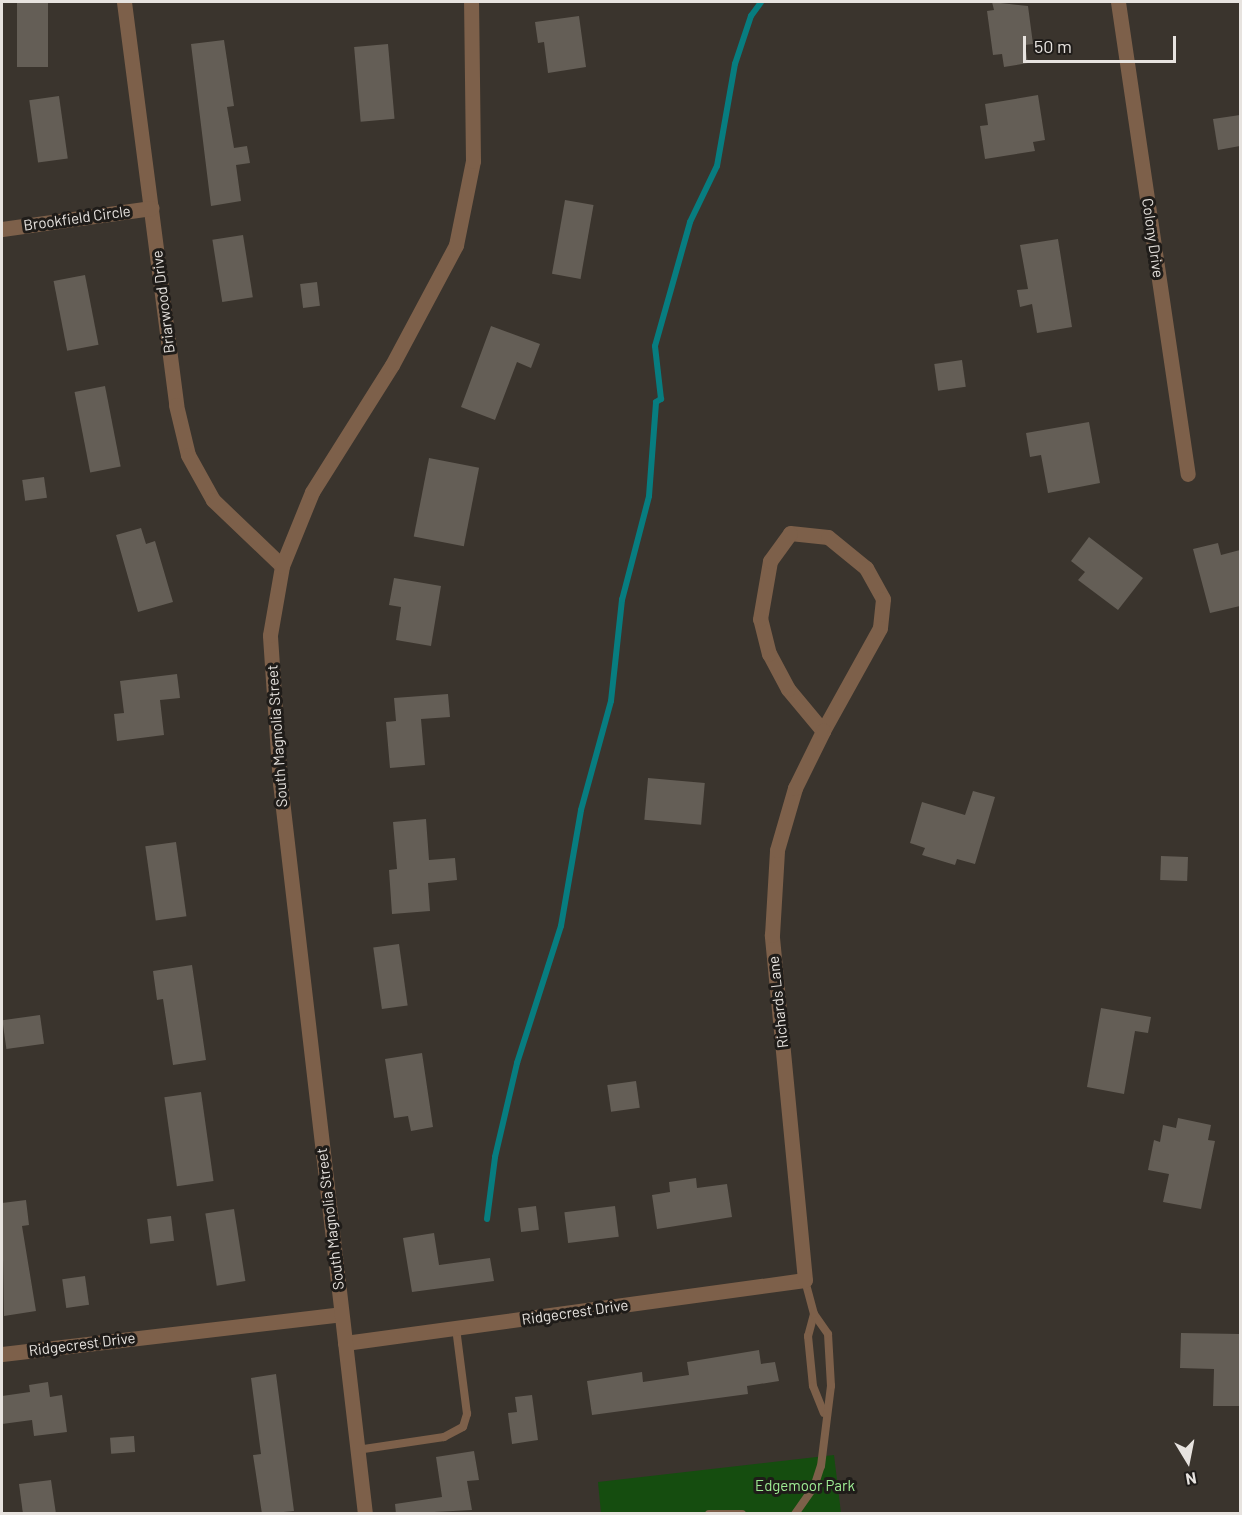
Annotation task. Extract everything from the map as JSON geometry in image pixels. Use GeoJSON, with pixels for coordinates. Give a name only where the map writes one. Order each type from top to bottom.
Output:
{"type":"FeatureCollection","features":[{"type":"Feature","properties":{"kind":"street","name":"Briarwood Drive"},"geometry":{"type":"LineString","coordinates":[[124,2],[176,405],[188,455],[213,500],[282,566]]}},
{"type":"Feature","properties":{"kind":"street","name":"South Magnolia Street"},"geometry":{"type":"LineString","coordinates":[[365,1514],[274,702],[270,635],[282,566],[312,492],[392,365],[456,245],[473,161],[471,2]]}},
{"type":"Feature","properties":{"kind":"street","name":"Colony Drive"},"geometry":{"type":"LineString","coordinates":[[1118,2],[1188,474]]}},
{"type":"Feature","properties":{"kind":"street","name":"Brookfield Circle"},"geometry":{"type":"LineString","coordinates":[[2,229],[152,208]]}},
{"type":"Feature","properties":{"kind":"street","name":"Richards Lane"},"geometry":{"type":"LineString","coordinates":[[805,1280],[772,935],[777,850],[795,789],[823,731],[880,628],[883,599],[866,568],[828,537],[790,533],[770,561],[760,619],[769,654],[788,689],[823,731]]}},
{"type":"Feature","properties":{"kind":"street","name":"Ridgecrest Drive"},"geometry":{"type":"LineString","coordinates":[[345,1343],[805,1280]]}},
{"type":"Feature","properties":{"kind":"street","name":"Ridgecrest Drive"},"geometry":{"type":"LineString","coordinates":[[2,1354],[341,1314]]}},
{"type":"Feature","properties":{"kind":"lane"},"geometry":{"type":"LineString","coordinates":[[795,1514],[814,1487],[821,1466],[824,1414],[831,1386],[828,1334],[814,1314],[805,1280]]}},
{"type":"Feature","properties":{"kind":"lane"},"geometry":{"type":"LineString","coordinates":[[814,1314],[808,1336],[813,1386],[824,1414]]}},
{"type":"Feature","properties":{"kind":"lane"},"geometry":{"type":"LineString","coordinates":[[357,1450],[444,1437],[463,1427],[467,1414],[456,1328]]}},
{"type":"Feature","properties":{"kind":"lane"},"geometry":{"type":"LineString","coordinates":[[709,1514],[742,1514]]}},
{"type":"Feature","properties":{"kind":"green space","name":"Edgemoor Park"},"geometry":{"type":"Polygon","coordinates":[[[834,1455],[841,1513],[601,1513],[598,1482],[834,1455]]]}},
{"type":"Feature","properties":{"kind":"building"},"geometry":{"type":"Polygon","coordinates":[[[17,2],[48,2],[48,67],[17,67],[17,2]]]}},
{"type":"Feature","properties":{"kind":"building"},"geometry":{"type":"Polygon","coordinates":[[[992,2],[1028,6],[1033,44],[1025,45],[1028,63],[1004,67],[1002,54],[993,55],[987,11],[994,10],[992,2]]]}},
{"type":"Feature","properties":{"kind":"building"},"geometry":{"type":"Polygon","coordinates":[[[579,16],[586,67],[548,73],[544,42],[538,43],[535,22],[579,16]]]}},
{"type":"Feature","properties":{"kind":"building"},"geometry":{"type":"Polygon","coordinates":[[[224,40],[234,106],[227,107],[234,148],[247,146],[250,163],[236,165],[241,201],[211,206],[191,44],[224,40]]]}},
{"type":"Feature","properties":{"kind":"building"},"geometry":{"type":"Polygon","coordinates":[[[388,44],[395,119],[361,122],[354,47],[388,44]]]}},
{"type":"Feature","properties":{"kind":"building"},"geometry":{"type":"Polygon","coordinates":[[[1038,95],[1045,140],[1033,142],[1035,151],[985,159],[980,126],[988,125],[985,104],[1038,95]]]}},
{"type":"Feature","properties":{"kind":"building"},"geometry":{"type":"Polygon","coordinates":[[[59,96],[68,158],[38,163],[29,100],[59,96]]]}},
{"type":"Feature","properties":{"kind":"building"},"geometry":{"type":"Polygon","coordinates":[[[1240,115],[1240,146],[1218,150],[1213,119],[1240,115]]]}},
{"type":"Feature","properties":{"kind":"building"},"geometry":{"type":"Polygon","coordinates":[[[565,200],[594,205],[581,279],[552,274],[565,200]]]}},
{"type":"Feature","properties":{"kind":"building"},"geometry":{"type":"Polygon","coordinates":[[[243,235],[253,297],[222,302],[212,240],[243,235]]]}},
{"type":"Feature","properties":{"kind":"building"},"geometry":{"type":"Polygon","coordinates":[[[1058,239],[1072,327],[1037,333],[1032,304],[1020,307],[1017,290],[1028,289],[1020,245],[1058,239]]]}},
{"type":"Feature","properties":{"kind":"building"},"geometry":{"type":"Polygon","coordinates":[[[85,275],[99,345],[67,351],[54,281],[85,275]]]}},
{"type":"Feature","properties":{"kind":"building"},"geometry":{"type":"Polygon","coordinates":[[[317,282],[320,306],[303,308],[300,284],[317,282]]]}},
{"type":"Feature","properties":{"kind":"building"},"geometry":{"type":"Polygon","coordinates":[[[491,326],[540,344],[531,368],[517,362],[495,420],[461,407],[491,326]]]}},
{"type":"Feature","properties":{"kind":"building"},"geometry":{"type":"Polygon","coordinates":[[[962,360],[966,387],[938,391],[934,364],[962,360]]]}},
{"type":"Feature","properties":{"kind":"building"},"geometry":{"type":"Polygon","coordinates":[[[105,386],[121,466],[90,472],[75,392],[105,386]]]}},
{"type":"Feature","properties":{"kind":"building"},"geometry":{"type":"Polygon","coordinates":[[[1089,422],[1100,483],[1048,493],[1041,455],[1030,457],[1026,433],[1089,422]]]}},
{"type":"Feature","properties":{"kind":"building"},"geometry":{"type":"Polygon","coordinates":[[[429,458],[479,468],[464,546],[414,537],[429,458]]]}},
{"type":"Feature","properties":{"kind":"building"},"geometry":{"type":"Polygon","coordinates":[[[44,477],[47,498],[25,501],[22,480],[44,477]]]}},
{"type":"Feature","properties":{"kind":"building"},"geometry":{"type":"Polygon","coordinates":[[[141,528],[146,544],[155,541],[173,602],[138,612],[116,535],[141,528]]]}},
{"type":"Feature","properties":{"kind":"building"},"geometry":{"type":"Polygon","coordinates":[[[1089,537],[1143,578],[1118,610],[1078,580],[1085,572],[1071,561],[1089,537]]]}},
{"type":"Feature","properties":{"kind":"building"},"geometry":{"type":"Polygon","coordinates":[[[1218,543],[1221,555],[1240,550],[1240,606],[1210,613],[1193,549],[1218,543]]]}},
{"type":"Feature","properties":{"kind":"building"},"geometry":{"type":"Polygon","coordinates":[[[394,578],[441,586],[431,646],[396,640],[401,607],[389,605],[394,578]]]}},
{"type":"Feature","properties":{"kind":"building"},"geometry":{"type":"Polygon","coordinates":[[[177,674],[180,698],[160,700],[164,735],[117,741],[114,714],[124,713],[120,681],[177,674]]]}},
{"type":"Feature","properties":{"kind":"building"},"geometry":{"type":"Polygon","coordinates":[[[448,694],[450,717],[421,719],[425,765],[390,768],[386,722],[396,721],[394,698],[448,694]]]}},
{"type":"Feature","properties":{"kind":"building"},"geometry":{"type":"Polygon","coordinates":[[[648,778],[705,783],[701,825],[644,820],[648,778]]]}},
{"type":"Feature","properties":{"kind":"building"},"geometry":{"type":"Polygon","coordinates":[[[973,791],[995,797],[975,864],[957,859],[955,865],[922,855],[925,848],[910,843],[922,802],[965,815],[973,791]]]}},
{"type":"Feature","properties":{"kind":"building"},"geometry":{"type":"Polygon","coordinates":[[[426,819],[429,860],[455,858],[457,880],[428,883],[430,911],[392,914],[389,870],[397,869],[393,822],[426,819]]]}},
{"type":"Feature","properties":{"kind":"building"},"geometry":{"type":"Polygon","coordinates":[[[176,842],[186,916],[156,921],[145,846],[176,842]]]}},
{"type":"Feature","properties":{"kind":"building"},"geometry":{"type":"Polygon","coordinates":[[[1161,856],[1188,857],[1187,881],[1160,880],[1161,856]]]}},
{"type":"Feature","properties":{"kind":"building"},"geometry":{"type":"Polygon","coordinates":[[[399,944],[408,1005],[382,1009],[373,948],[399,944]]]}},
{"type":"Feature","properties":{"kind":"building"},"geometry":{"type":"Polygon","coordinates":[[[192,965],[206,1060],[173,1065],[163,999],[157,1000],[153,971],[192,965]]]}},
{"type":"Feature","properties":{"kind":"building"},"geometry":{"type":"Polygon","coordinates":[[[1101,1008],[1151,1017],[1148,1033],[1135,1031],[1124,1094],[1087,1087],[1101,1008]]]}},
{"type":"Feature","properties":{"kind":"building"},"geometry":{"type":"Polygon","coordinates":[[[40,1015],[44,1044],[6,1049],[2,1020],[40,1015]]]}},
{"type":"Feature","properties":{"kind":"building"},"geometry":{"type":"Polygon","coordinates":[[[422,1053],[433,1127],[411,1131],[408,1116],[394,1118],[385,1059],[422,1053]]]}},
{"type":"Feature","properties":{"kind":"building"},"geometry":{"type":"Polygon","coordinates":[[[636,1081],[640,1108],[611,1112],[607,1085],[636,1081]]]}},
{"type":"Feature","properties":{"kind":"building"},"geometry":{"type":"Polygon","coordinates":[[[201,1092],[214,1181],[177,1186],[164,1097],[201,1092]]]}},
{"type":"Feature","properties":{"kind":"building"},"geometry":{"type":"Polygon","coordinates":[[[1178,1118],[1211,1125],[1208,1140],[1215,1141],[1201,1209],[1163,1202],[1169,1174],[1148,1170],[1154,1140],[1160,1142],[1163,1125],[1176,1128],[1178,1118]]]}},
{"type":"Feature","properties":{"kind":"building"},"geometry":{"type":"Polygon","coordinates":[[[696,1178],[697,1188],[727,1184],[732,1217],[657,1229],[652,1195],[670,1192],[669,1182],[696,1178]]]}},
{"type":"Feature","properties":{"kind":"building"},"geometry":{"type":"Polygon","coordinates":[[[26,1200],[29,1225],[22,1226],[36,1311],[4,1316],[2,1203],[26,1200]]]}},
{"type":"Feature","properties":{"kind":"building"},"geometry":{"type":"Polygon","coordinates":[[[536,1206],[539,1230],[521,1232],[518,1208],[536,1206]]]}},
{"type":"Feature","properties":{"kind":"building"},"geometry":{"type":"Polygon","coordinates":[[[615,1206],[619,1237],[568,1243],[564,1212],[615,1206]]]}},
{"type":"Feature","properties":{"kind":"building"},"geometry":{"type":"Polygon","coordinates":[[[234,1209],[245,1281],[217,1286],[205,1214],[234,1209]]]}},
{"type":"Feature","properties":{"kind":"building"},"geometry":{"type":"Polygon","coordinates":[[[171,1216],[174,1241],[150,1244],[147,1219],[171,1216]]]}},
{"type":"Feature","properties":{"kind":"building"},"geometry":{"type":"Polygon","coordinates":[[[434,1233],[439,1265],[490,1258],[494,1281],[412,1292],[403,1238],[434,1233]]]}},
{"type":"Feature","properties":{"kind":"building"},"geometry":{"type":"Polygon","coordinates":[[[85,1276],[89,1305],[66,1308],[62,1279],[85,1276]]]}},
{"type":"Feature","properties":{"kind":"building"},"geometry":{"type":"Polygon","coordinates":[[[1181,1333],[1240,1334],[1240,1406],[1213,1406],[1214,1369],[1180,1368],[1181,1333]]]}},
{"type":"Feature","properties":{"kind":"building"},"geometry":{"type":"Polygon","coordinates":[[[759,1350],[761,1364],[775,1362],[779,1381],[747,1386],[748,1394],[592,1415],[587,1381],[642,1372],[643,1382],[689,1375],[687,1362],[759,1350]]]}},
{"type":"Feature","properties":{"kind":"building"},"geometry":{"type":"Polygon","coordinates":[[[276,1374],[294,1511],[262,1514],[253,1455],[261,1454],[251,1378],[276,1374]]]}},
{"type":"Feature","properties":{"kind":"building"},"geometry":{"type":"Polygon","coordinates":[[[48,1382],[50,1397],[62,1395],[67,1432],[34,1436],[32,1420],[2,1424],[2,1396],[30,1392],[29,1385],[48,1382]]]}},
{"type":"Feature","properties":{"kind":"building"},"geometry":{"type":"Polygon","coordinates":[[[532,1395],[538,1440],[512,1444],[508,1413],[517,1412],[515,1397],[532,1395]]]}},
{"type":"Feature","properties":{"kind":"building"},"geometry":{"type":"Polygon","coordinates":[[[134,1436],[135,1452],[111,1454],[110,1438],[134,1436]]]}},
{"type":"Feature","properties":{"kind":"building"},"geometry":{"type":"Polygon","coordinates":[[[474,1451],[479,1480],[467,1481],[472,1510],[396,1514],[395,1504],[442,1497],[436,1457],[474,1451]]]}},
{"type":"Feature","properties":{"kind":"building"},"geometry":{"type":"Polygon","coordinates":[[[51,1480],[56,1514],[23,1514],[19,1484],[51,1480]]]}},
{"type":"Feature","properties":{"kind":"waterway"},"geometry":{"type":"LineString","coordinates":[[487,1219],[495,1157],[517,1063],[561,926],[581,810],[611,701],[622,600],[649,496],[656,402],[661,399],[655,346],[690,222],[717,166],[735,64],[751,16],[761,2]]}}]}
